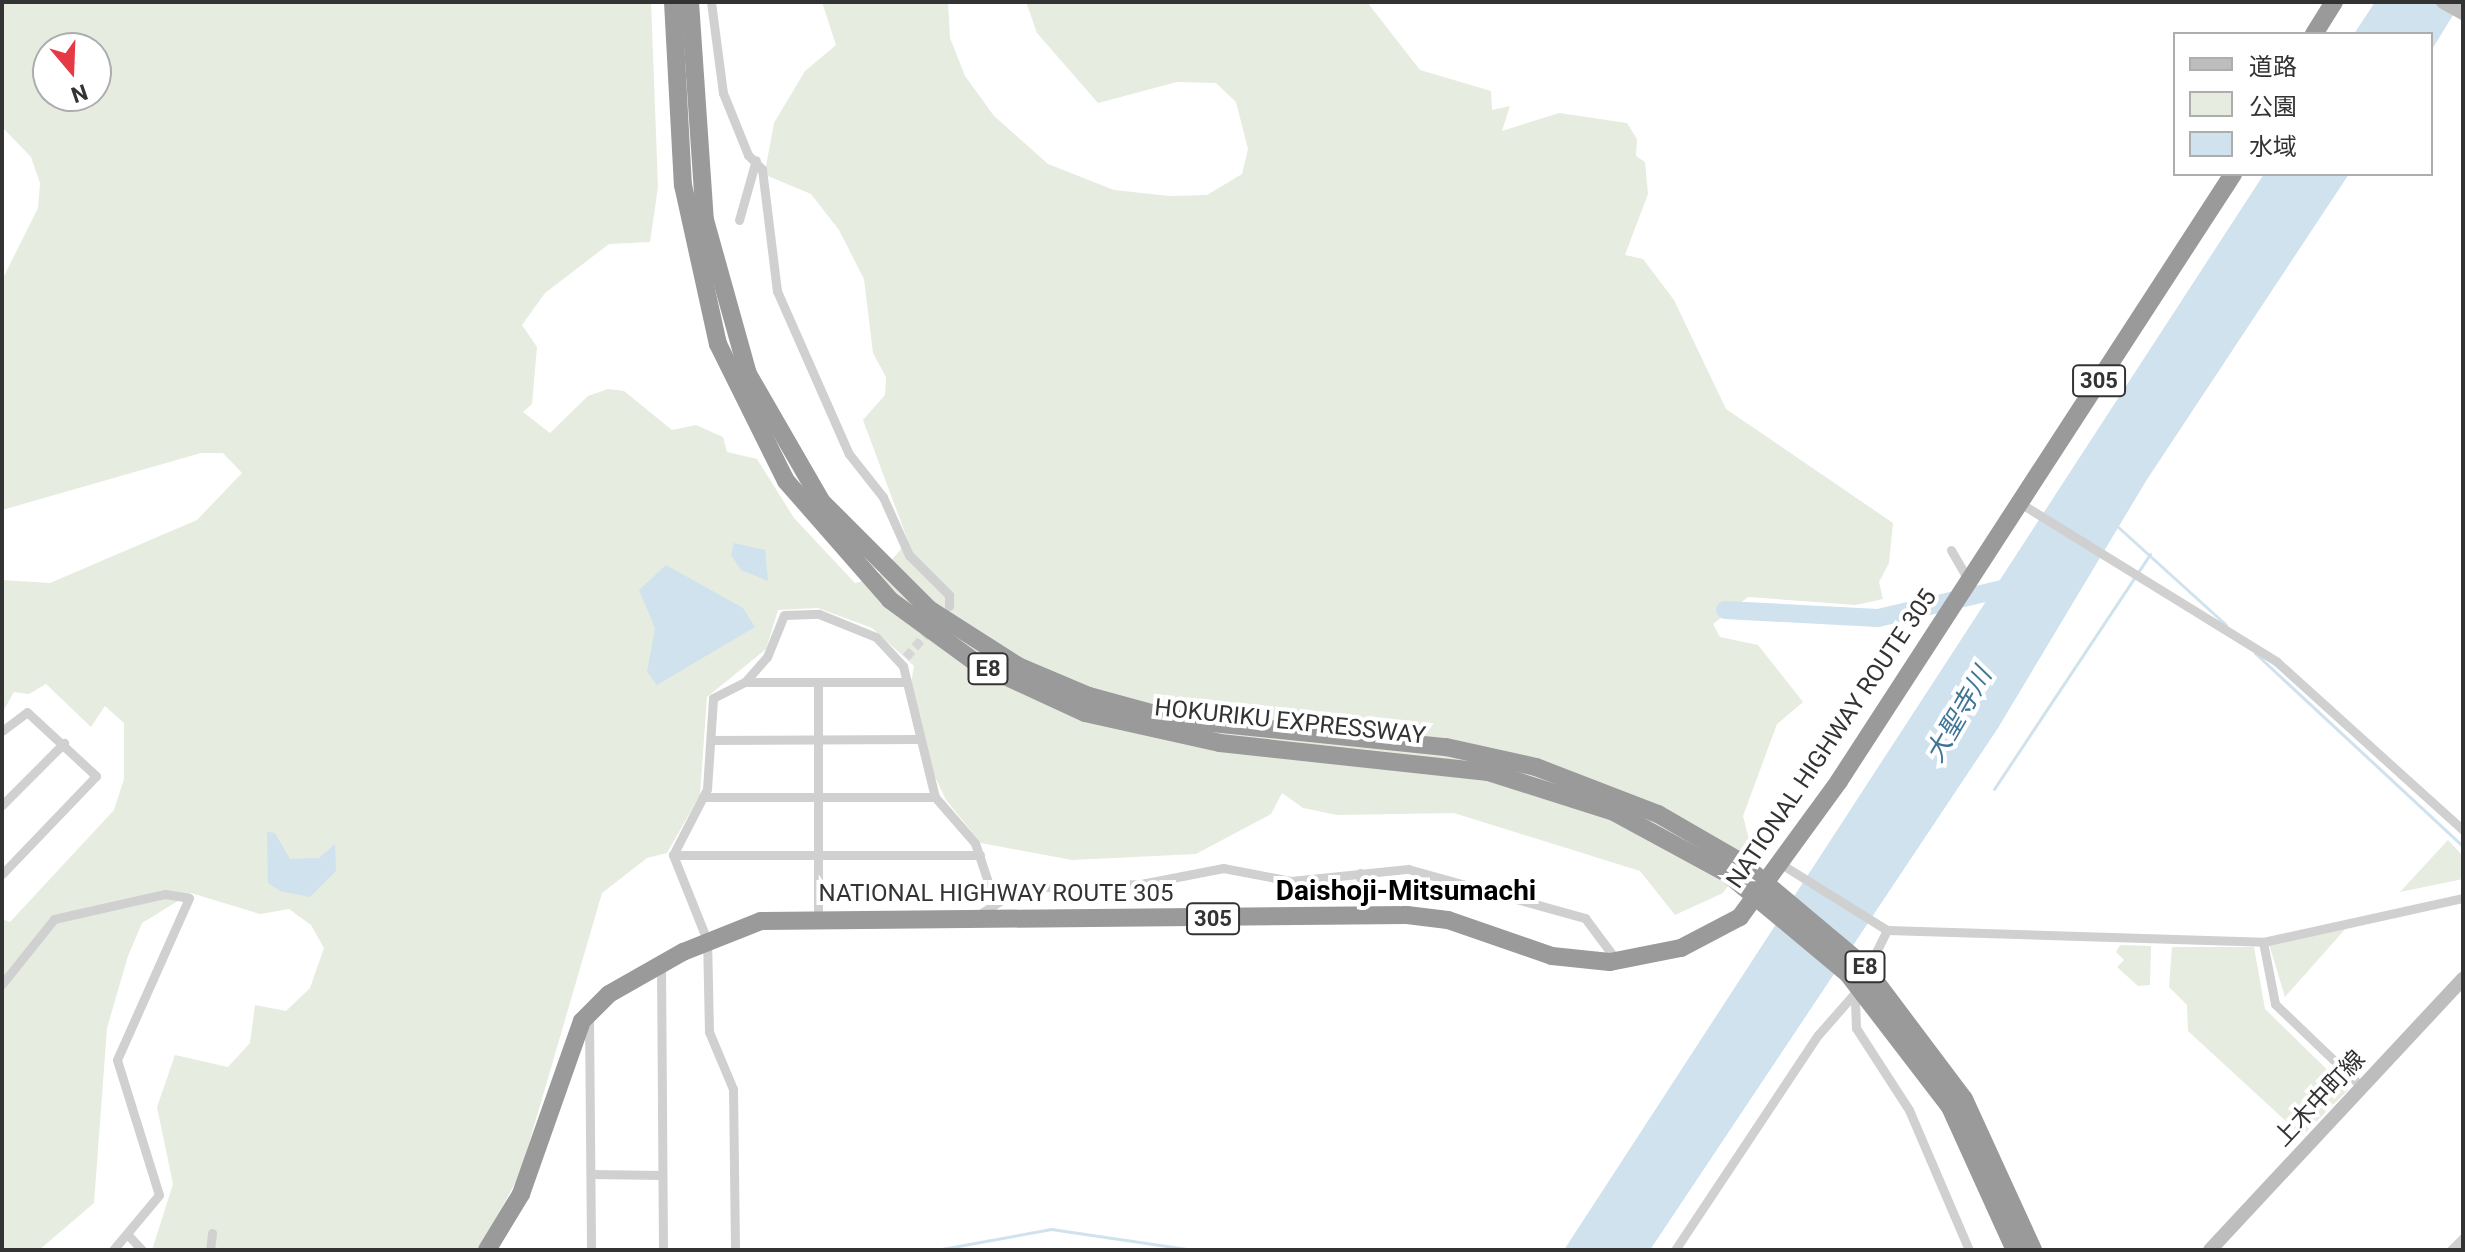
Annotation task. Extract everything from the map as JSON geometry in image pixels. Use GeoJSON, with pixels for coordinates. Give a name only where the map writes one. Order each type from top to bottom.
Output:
{"type":"FeatureCollection","features":[{"type":"Feature","properties":{"kind":"highway","name":"HOKURIKU EXPRESSWAY"},"geometry":{"type":"LineString","coordinates":[[673,2],[683,185],[718,344],[786,481],[833,543],[899,608],[975,662],[1085,713],[1204,740],[1488,772],[1614,812],[1733,867]]}},
{"type":"Feature","properties":{"kind":"highway","name":"HOKURIKU EXPRESSWAY"},"geometry":{"type":"LineString","coordinates":[[690,2],[705,220],[748,374],[822,502],[929,609],[1018,666],[1089,696],[1173,719],[1446,747],[1536,767],[1658,814],[1864,966],[1957,1103],[2033,1250]]}},
{"type":"Feature","properties":{"kind":"highway"},"geometry":{"type":"LineString","coordinates":[[2315,32],[2334,2]]}},
{"type":"Feature","properties":{"kind":"highway","name":"NATIONAL HIGHWAY ROUTE 305"},"geometry":{"type":"LineString","coordinates":[[487,1250],[521,1194],[565,1052],[589,1013],[661,964],[707,940],[774,918],[1437,918],[1552,956],[1617,961],[1681,948],[1740,917],[1785,867],[2232,176]]}},
{"type":"Feature","properties":{"kind":"highway","name":"HOKURIKU EXPRESSWAY"},"geometry":{"type":"LineString","coordinates":[[1957,1103],[2015,1250]]}},
{"type":"Feature","properties":{"kind":"main road"},"geometry":{"type":"LineString","coordinates":[[2443,2],[2463,13]]}},
{"type":"Feature","properties":{"kind":"main road","name":"上木中町線"},"geometry":{"type":"LineString","coordinates":[[2210,1250],[2463,979]]}},
{"type":"Feature","properties":{"kind":"street"},"geometry":{"type":"LineString","coordinates":[[711,2],[723,93],[756,160],[771,268],[810,371],[909,555],[949,595],[949,606]]}},
{"type":"Feature","properties":{"kind":"street"},"geometry":{"type":"LineString","coordinates":[[739,220],[756,160]]}},
{"type":"Feature","properties":{"kind":"street"},"geometry":{"type":"LineString","coordinates":[[2020,503],[2277,662],[2463,830]]}},
{"type":"Feature","properties":{"kind":"street"},"geometry":{"type":"LineString","coordinates":[[1951,550],[1966,584]]}},
{"type":"Feature","properties":{"kind":"street"},"geometry":{"type":"LineString","coordinates":[[735,1250],[734,1096],[709,1032],[707,940],[673,855],[704,797],[712,740],[713,698],[745,682],[775,647],[790,613],[819,614],[876,637],[902,660],[918,739],[935,797],[980,855],[994,900]]}},
{"type":"Feature","properties":{"kind":"street"},"geometry":{"type":"LineString","coordinates":[[745,682],[905,682]]}},
{"type":"Feature","properties":{"kind":"street"},"geometry":{"type":"LineString","coordinates":[[818,684],[818,917]]}},
{"type":"Feature","properties":{"kind":"street"},"geometry":{"type":"LineString","coordinates":[[2,731],[27,712],[64,743],[96,780],[2,874]]}},
{"type":"Feature","properties":{"kind":"street"},"geometry":{"type":"LineString","coordinates":[[712,740],[918,739]]}},
{"type":"Feature","properties":{"kind":"street"},"geometry":{"type":"LineString","coordinates":[[2,805],[64,743]]}},
{"type":"Feature","properties":{"kind":"street"},"geometry":{"type":"LineString","coordinates":[[704,797],[935,797]]}},
{"type":"Feature","properties":{"kind":"street"},"geometry":{"type":"LineString","coordinates":[[673,855],[980,855]]}},
{"type":"Feature","properties":{"kind":"street"},"geometry":{"type":"LineString","coordinates":[[1785,867],[1887,930],[2263,942],[2463,898]]}},
{"type":"Feature","properties":{"kind":"street"},"geometry":{"type":"LineString","coordinates":[[975,917],[994,900],[1021,888],[1141,884],[1206,869],[1291,881],[1408,869],[1553,906],[1585,918],[1617,961]]}},
{"type":"Feature","properties":{"kind":"street"},"geometry":{"type":"LineString","coordinates":[[1360,873],[1363,916]]}},
{"type":"Feature","properties":{"kind":"street"},"geometry":{"type":"LineString","coordinates":[[2,984],[54,919],[165,894],[189,898],[117,1060],[159,1195],[113,1250]]}},
{"type":"Feature","properties":{"kind":"street"},"geometry":{"type":"LineString","coordinates":[[1675,1250],[1818,1035],[1855,1000],[1887,930]]}},
{"type":"Feature","properties":{"kind":"street"},"geometry":{"type":"LineString","coordinates":[[2263,942],[2275,1004],[2362,1087]]}},
{"type":"Feature","properties":{"kind":"street"},"geometry":{"type":"LineString","coordinates":[[661,964],[663,1250]]}},
{"type":"Feature","properties":{"kind":"street"},"geometry":{"type":"LineString","coordinates":[[1855,1000],[1856,1028],[1909,1110],[1969,1250]]}},
{"type":"Feature","properties":{"kind":"street"},"geometry":{"type":"LineString","coordinates":[[589,1013],[591,1250]]}},
{"type":"Feature","properties":{"kind":"street"},"geometry":{"type":"LineString","coordinates":[[591,1174],[662,1175]]}},
{"type":"Feature","properties":{"kind":"street"},"geometry":{"type":"LineString","coordinates":[[210,1250],[212,1233]]}},
{"type":"Feature","properties":{"kind":"street"},"geometry":{"type":"LineString","coordinates":[[128,1235],[142,1250]]}},
{"type":"Feature","properties":{"kind":"street"},"geometry":{"type":"LineString","coordinates":[[2451,1250],[2463,1238]]}},
{"type":"Feature","properties":{"kind":"green space"},"geometry":{"type":"Polygon","coordinates":[[[2,2],[651,2],[658,187],[650,242],[609,244],[545,293],[522,325],[537,347],[532,404],[523,412],[550,433],[588,396],[608,389],[624,391],[672,430],[696,425],[723,437],[727,452],[757,459],[794,518],[855,583],[877,577],[908,541],[863,420],[885,395],[886,377],[873,353],[864,279],[839,230],[811,194],[768,176],[766,166],[774,123],[805,71],[836,45],[822,2],[948,2],[950,38],[965,76],[994,116],[1048,164],[1114,190],[1169,196],[1207,195],[1242,174],[1248,149],[1236,102],[1216,83],[1177,82],[1098,103],[1037,33],[1026,2],[1367,2],[1420,70],[1491,91],[1492,110],[1510,106],[1502,131],[1559,113],[1627,123],[1637,139],[1636,156],[1645,162],[1648,194],[1625,255],[1643,259],[1674,300],[1726,409],[1893,523],[1889,563],[1879,582],[1883,599],[1856,605],[1748,597],[1713,624],[1720,637],[1758,645],[1803,702],[1777,724],[1743,816],[1752,851],[1723,893],[1675,915],[1640,871],[1454,813],[1337,815],[1303,808],[1282,793],[1271,814],[1196,854],[1072,860],[981,843],[946,800],[928,762],[910,688],[914,666],[872,628],[818,608],[778,610],[766,649],[707,697],[700,795],[667,853],[647,858],[602,893],[520,1174],[479,1250],[152,1250],[173,1184],[157,1107],[175,1055],[228,1067],[250,1043],[255,1005],[286,1011],[310,988],[324,948],[311,925],[289,909],[260,914],[191,893],[142,923],[128,956],[107,1028],[94,1203],[39,1250],[2,1250],[2,919],[10,922],[114,810],[124,779],[124,723],[105,706],[91,727],[46,684],[29,694],[14,692],[2,713],[2,580],[50,583],[197,520],[242,473],[223,453],[201,453],[2,510],[2,280],[38,208],[40,183],[31,157],[2,127],[2,2]]]}},
{"type":"Feature","properties":{"kind":"green space"},"geometry":{"type":"Polygon","coordinates":[[[2448,840],[2463,856],[2463,879],[2400,892],[2448,840]]]}},
{"type":"Feature","properties":{"kind":"green space"},"geometry":{"type":"Polygon","coordinates":[[[2348,926],[2285,997],[2269,944],[2348,926]]]}},
{"type":"Feature","properties":{"kind":"green space"},"geometry":{"type":"Polygon","coordinates":[[[2120,945],[2151,946],[2150,985],[2138,986],[2117,967],[2124,960],[2116,952],[2120,945]]]}},
{"type":"Feature","properties":{"kind":"green space"},"geometry":{"type":"Polygon","coordinates":[[[2172,947],[2254,947],[2265,1009],[2348,1090],[2302,1136],[2188,1031],[2187,1005],[2169,987],[2172,947]]]}},
{"type":"Feature","properties":{"kind":"water"},"geometry":{"type":"Polygon","coordinates":[[[2375,2],[2461,2],[2433,48],[2433,32],[2355,32],[2375,2]]]}},
{"type":"Feature","properties":{"kind":"water","name":"大聖寺川"},"geometry":{"type":"Polygon","coordinates":[[[2263,176],[2348,176],[2146,481],[1998,728],[1650,1250],[1564,1250],[2263,176]]]}},
{"type":"Feature","properties":{"kind":"water"},"geometry":{"type":"Polygon","coordinates":[[[734,543],[765,550],[768,581],[741,570],[731,555],[734,543]]]}},
{"type":"Feature","properties":{"kind":"water"},"geometry":{"type":"Polygon","coordinates":[[[666,565],[743,608],[755,627],[657,685],[647,672],[655,628],[639,590],[666,565]]]}},
{"type":"Feature","properties":{"kind":"water"},"geometry":{"type":"Polygon","coordinates":[[[267,832],[275,833],[290,859],[319,858],[335,844],[336,871],[310,897],[280,891],[268,883],[267,832]]]}},
{"type":"Feature","properties":{"kind":"waterway"},"geometry":{"type":"LineString","coordinates":[[2117,526],[2226,625]]}},
{"type":"Feature","properties":{"kind":"waterway"},"geometry":{"type":"LineString","coordinates":[[1994,789],[2150,554]]}},
{"type":"Feature","properties":{"kind":"waterway"},"geometry":{"type":"LineString","coordinates":[[1725,610],[1878,618],[2019,585]]}},
{"type":"Feature","properties":{"kind":"waterway"},"geometry":{"type":"LineString","coordinates":[[2255,653],[2463,846]]}},
{"type":"Feature","properties":{"kind":"waterway"},"geometry":{"type":"LineString","coordinates":[[936,1250],[1051,1229],[1193,1250]]}},
{"type":"Feature","properties":{"kind":"tunnel"},"geometry":{"type":"LineString","coordinates":[[906,657],[930,629]]}},
{"type":"Feature","properties":{"kind":"district","name":"Daishoji-Mitsumachi"},"geometry":{"type":"Point","coordinates":[1406,891]}}]}
